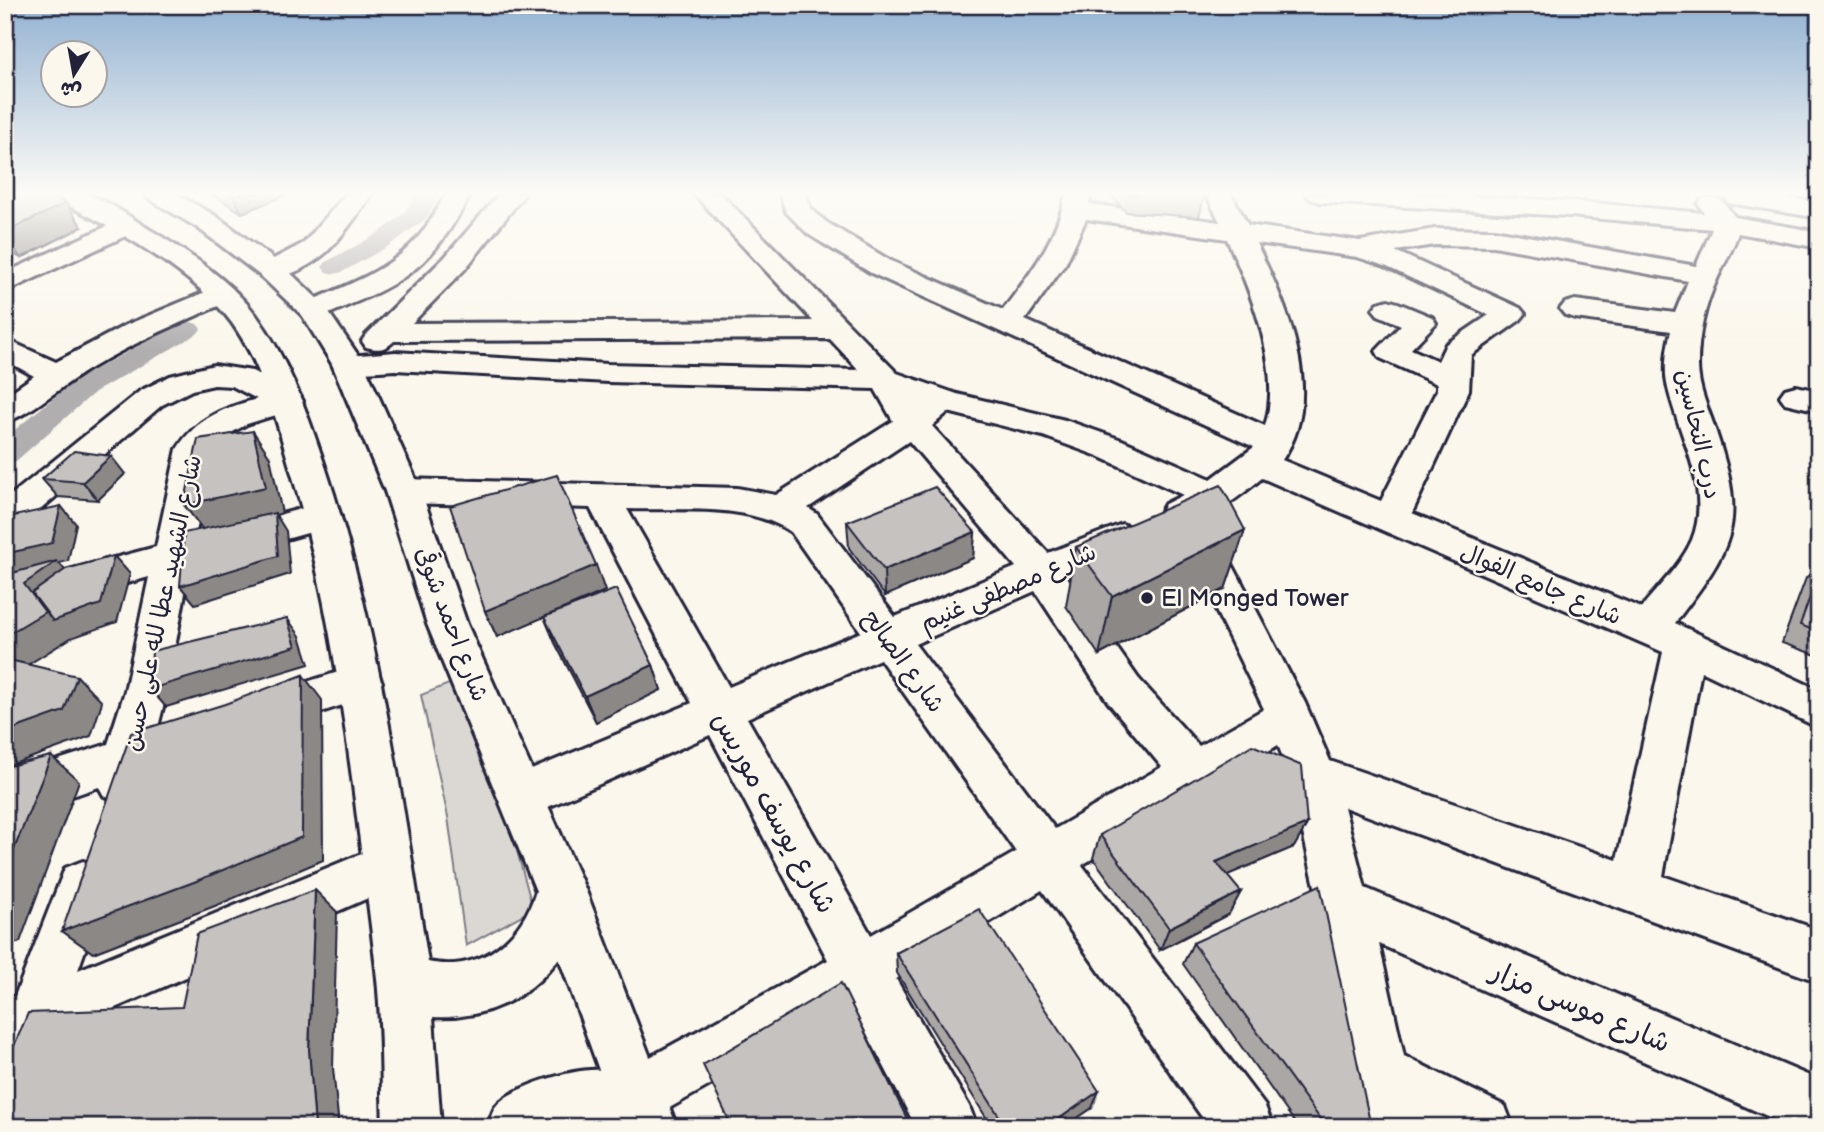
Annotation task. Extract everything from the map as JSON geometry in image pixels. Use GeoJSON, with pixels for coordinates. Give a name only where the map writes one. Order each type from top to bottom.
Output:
{"type":"FeatureCollection","features":[{"type":"Feature","properties":{"kind":"street"},"geometry":{"type":"LineString","coordinates":[[5,284],[18,266],[69,247]]}},
{"type":"Feature","properties":{"kind":"street"},"geometry":{"type":"LineString","coordinates":[[159,247],[222,294],[244,319],[266,355],[287,401],[323,516],[361,682],[388,866],[404,981],[412,1127]]}},
{"type":"Feature","properties":{"kind":"street","name":"شارع احمد شوقى"},"geometry":{"type":"LineString","coordinates":[[240,247],[272,271],[313,310],[348,364],[403,492],[447,624],[561,891],[644,1116]]}},
{"type":"Feature","properties":{"kind":"street"},"geometry":{"type":"LineString","coordinates":[[272,271],[316,247]]}},
{"type":"Feature","properties":{"kind":"street"},"geometry":{"type":"LineString","coordinates":[[313,310],[378,282],[406,264],[425,247]]}},
{"type":"Feature","properties":{"kind":"street"},"geometry":{"type":"LineString","coordinates":[[348,364],[388,332],[468,247]]}},
{"type":"Feature","properties":{"kind":"street"},"geometry":{"type":"LineString","coordinates":[[757,247],[886,380],[912,424],[1043,572],[1123,690],[1194,772]]}},
{"type":"Feature","properties":{"kind":"street","name":"شارع جامع الفوال"},"geometry":{"type":"LineString","coordinates":[[844,247],[1268,454],[1390,520],[1666,637],[1819,709]]}},
{"type":"Feature","properties":{"kind":"street"},"geometry":{"type":"LineString","coordinates":[[1007,325],[1062,247]]}},
{"type":"Feature","properties":{"kind":"street"},"geometry":{"type":"LineString","coordinates":[[1245,247],[1266,299],[1282,360],[1286,419],[1268,454]]}},
{"type":"Feature","properties":{"kind":"street"},"geometry":{"type":"LineString","coordinates":[[1293,247],[1369,247]]}},
{"type":"Feature","properties":{"kind":"street"},"geometry":{"type":"LineString","coordinates":[[1543,247],[1704,276]]}},
{"type":"Feature","properties":{"kind":"street","name":"درب النحاسين"},"geometry":{"type":"LineString","coordinates":[[1666,637],[1714,532],[1717,513],[1715,494],[1684,383],[1682,349],[1686,324],[1704,276],[1719,247]]}},
{"type":"Feature","properties":{"kind":"street"},"geometry":{"type":"LineString","coordinates":[[1361,248],[1395,260],[1510,314],[1457,351],[1453,362],[1453,390],[1390,520]]}},
{"type":"Feature","properties":{"kind":"street"},"geometry":{"type":"LineString","coordinates":[[5,412],[56,375],[110,343],[222,294]]}},
{"type":"Feature","properties":{"kind":"street"},"geometry":{"type":"LineString","coordinates":[[1388,309],[1421,323],[1391,351],[1454,380]]}},
{"type":"Feature","properties":{"kind":"street"},"geometry":{"type":"LineString","coordinates":[[1575,309],[1686,324]]}},
{"type":"Feature","properties":{"kind":"street"},"geometry":{"type":"LineString","coordinates":[[388,332],[837,330]]}},
{"type":"Feature","properties":{"kind":"street"},"geometry":{"type":"LineString","coordinates":[[5,348],[56,375]]}},
{"type":"Feature","properties":{"kind":"street"},"geometry":{"type":"LineString","coordinates":[[348,364],[395,361],[608,373],[886,380],[947,402],[1029,422],[1098,444],[1199,502],[1313,775],[1386,1101],[1484,1127]]}},
{"type":"Feature","properties":{"kind":"street"},"geometry":{"type":"LineString","coordinates":[[5,520],[151,398],[181,383],[214,375],[242,378],[287,401]]}},
{"type":"Feature","properties":{"kind":"street","name":"شارع الشهيد عطا لله على حسن"},"geometry":{"type":"LineString","coordinates":[[5,1095],[22,1021],[102,832],[129,757],[146,691],[194,449],[199,440],[219,424],[287,401]]}},
{"type":"Feature","properties":{"kind":"street"},"geometry":{"type":"LineString","coordinates":[[781,509],[947,402]]}},
{"type":"Feature","properties":{"kind":"street","name":"شارع مصطفى غنيم"},"geometry":{"type":"LineString","coordinates":[[522,796],[1199,502],[1268,454]]}},
{"type":"Feature","properties":{"kind":"street","name":"شارع الصالح"},"geometry":{"type":"LineString","coordinates":[[403,492],[737,500],[781,509],[804,523],[1244,1127]]}},
{"type":"Feature","properties":{"kind":"street","name":"شارع يوسف موريس"},"geometry":{"type":"LineString","coordinates":[[601,496],[948,1127]]}},
{"type":"Feature","properties":{"kind":"street"},"geometry":{"type":"LineString","coordinates":[[5,602],[323,516]]}},
{"type":"Feature","properties":{"kind":"street"},"geometry":{"type":"LineString","coordinates":[[1635,890],[1666,637]]}},
{"type":"Feature","properties":{"kind":"street"},"geometry":{"type":"LineString","coordinates":[[232,723],[361,682]]}},
{"type":"Feature","properties":{"kind":"street"},"geometry":{"type":"LineString","coordinates":[[517,1127],[544,1110],[570,1101],[595,1099],[620,1105],[644,1116],[862,970],[1289,716]]}},
{"type":"Feature","properties":{"kind":"street"},"geometry":{"type":"LineString","coordinates":[[5,798],[181,740]]}},
{"type":"Feature","properties":{"kind":"street"},"geometry":{"type":"LineString","coordinates":[[1313,775],[1819,956]]}},
{"type":"Feature","properties":{"kind":"street"},"geometry":{"type":"LineString","coordinates":[[22,1021],[388,866]]}},
{"type":"Feature","properties":{"kind":"street"},"geometry":{"type":"LineString","coordinates":[[404,981],[422,990],[443,994],[489,984],[531,954],[547,934],[557,912],[561,891]]}},
{"type":"Feature","properties":{"kind":"street","name":"شارع موسى مزار"},"geometry":{"type":"LineString","coordinates":[[1344,904],[1819,1109]]}},
{"type":"Feature","properties":{"kind":"shaded area"},"geometry":{"type":"Polygon","coordinates":[[[459,680],[503,800],[533,909],[466,946],[448,817],[421,695],[459,680]]]}},
{"type":"Feature","properties":{"kind":"building"},"geometry":{"type":"Polygon","coordinates":[[[253,431],[266,487],[184,505],[198,439],[253,431]]]}},
{"type":"Feature","properties":{"kind":"building"},"geometry":{"type":"Polygon","coordinates":[[[74,451],[111,456],[83,482],[42,479],[74,451]]]}},
{"type":"Feature","properties":{"kind":"building"},"geometry":{"type":"Polygon","coordinates":[[[557,475],[596,565],[485,611],[450,506],[557,475]]]}},
{"type":"Feature","properties":{"kind":"building"},"geometry":{"type":"Polygon","coordinates":[[[1221,485],[1245,530],[1112,596],[1076,547],[1221,485]]]}},
{"type":"Feature","properties":{"kind":"building"},"geometry":{"type":"Polygon","coordinates":[[[935,487],[975,532],[884,570],[847,522],[935,487]]]}},
{"type":"Feature","properties":{"kind":"building"},"geometry":{"type":"Polygon","coordinates":[[[61,506],[52,543],[5,554],[5,530],[9,517],[61,506]]]}},
{"type":"Feature","properties":{"kind":"building"},"geometry":{"type":"Polygon","coordinates":[[[275,513],[278,556],[180,586],[184,533],[275,513]]]}},
{"type":"Feature","properties":{"kind":"building"},"geometry":{"type":"Polygon","coordinates":[[[114,556],[101,604],[53,621],[32,593],[66,569],[114,556]]]}},
{"type":"Feature","properties":{"kind":"building"},"geometry":{"type":"Polygon","coordinates":[[[57,561],[24,584],[45,612],[5,636],[5,575],[57,561]]]}},
{"type":"Feature","properties":{"kind":"building"},"geometry":{"type":"Polygon","coordinates":[[[1819,572],[1819,632],[1800,625],[1819,572]]]}},
{"type":"Feature","properties":{"kind":"building"},"geometry":{"type":"Polygon","coordinates":[[[616,589],[653,665],[585,696],[544,617],[616,589]]]}},
{"type":"Feature","properties":{"kind":"building"},"geometry":{"type":"Polygon","coordinates":[[[287,618],[296,646],[150,689],[152,651],[287,618]]]}},
{"type":"Feature","properties":{"kind":"building"},"geometry":{"type":"Polygon","coordinates":[[[5,659],[77,676],[64,711],[5,732],[5,659]]]}},
{"type":"Feature","properties":{"kind":"building"},"geometry":{"type":"Polygon","coordinates":[[[303,675],[302,837],[194,882],[62,931],[131,733],[225,704],[303,675]]]}},
{"type":"Feature","properties":{"kind":"building"},"geometry":{"type":"Polygon","coordinates":[[[1252,745],[1302,766],[1307,824],[1216,862],[1241,892],[1169,928],[1100,835],[1252,745]]]}},
{"type":"Feature","properties":{"kind":"building"},"geometry":{"type":"Polygon","coordinates":[[[51,756],[5,872],[5,767],[51,756]]]}},
{"type":"Feature","properties":{"kind":"building"},"geometry":{"type":"Polygon","coordinates":[[[1320,885],[1371,1127],[1326,1127],[1193,943],[1320,885]]]}},
{"type":"Feature","properties":{"kind":"building"},"geometry":{"type":"Polygon","coordinates":[[[315,890],[309,1050],[315,1127],[5,1127],[5,1067],[28,1013],[182,1007],[197,934],[315,890]]]}},
{"type":"Feature","properties":{"kind":"building"},"geometry":{"type":"Polygon","coordinates":[[[979,909],[1099,1091],[1047,1127],[1006,1127],[896,953],[979,909]]]}},
{"type":"Feature","properties":{"kind":"building"},"geometry":{"type":"Polygon","coordinates":[[[841,983],[911,1127],[732,1127],[703,1065],[841,983]]]}},
{"type":"Feature","properties":{"kind":"waterway"},"geometry":{"type":"LineString","coordinates":[[334,267],[370,247]]}},
{"type":"Feature","properties":{"kind":"waterway"},"geometry":{"type":"LineString","coordinates":[[5,454],[85,386],[188,329]]}},
{"type":"Feature","properties":{"kind":"place","name":"El Monged Tower"},"geometry":{"type":"Point","coordinates":[1147,598]}}]}
